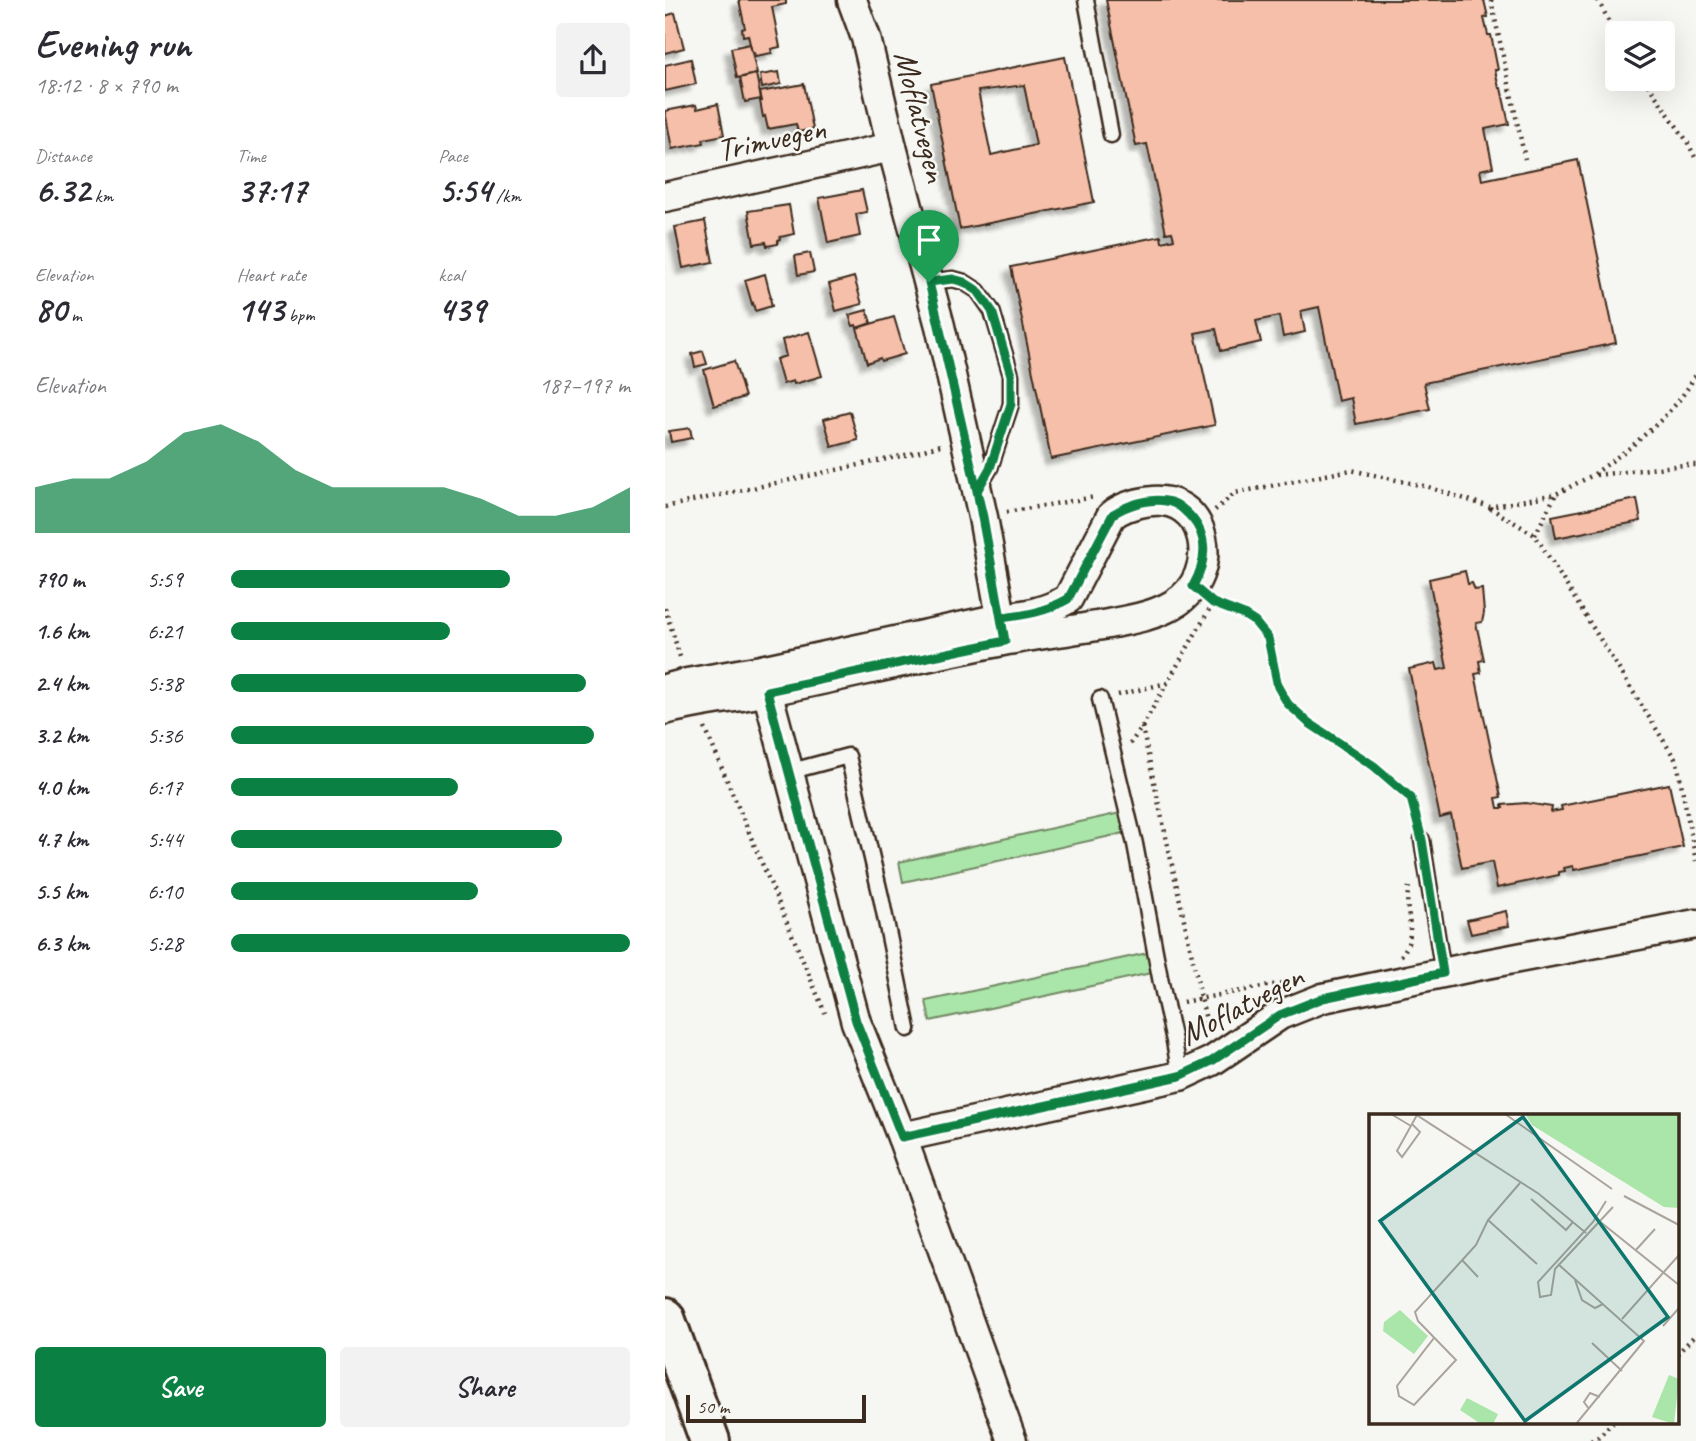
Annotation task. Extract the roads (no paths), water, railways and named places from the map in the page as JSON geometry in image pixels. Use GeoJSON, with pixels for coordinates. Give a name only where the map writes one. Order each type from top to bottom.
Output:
{"type":"FeatureCollection","features":[{"type":"Feature","properties":{"kind":"highway"},"geometry":{"type":"LineString","coordinates":[[665,1318],[711,1441]]}},
{"type":"Feature","properties":{"kind":"street","name":"Moflatvegen"},"geometry":{"type":"LineString","coordinates":[[852,0],[866,38],[929,282],[977,491],[1003,629]]}},
{"type":"Feature","properties":{"kind":"street","name":"Trimvegen"},"geometry":{"type":"LineString","coordinates":[[665,197],[892,147]]}},
{"type":"Feature","properties":{"kind":"street"},"geometry":{"type":"LineString","coordinates":[[665,710],[764,681],[1003,629],[1084,629],[1153,613],[1177,602],[1203,595],[1199,576],[1205,549],[1198,524],[1175,503],[1164,500],[1139,503],[1121,509],[1113,514],[1068,599],[1003,629]]}},
{"type":"Feature","properties":{"kind":"street"},"geometry":{"type":"LineString","coordinates":[[665,689],[687,682],[764,681]]}},
{"type":"Feature","properties":{"kind":"street"},"geometry":{"type":"LineString","coordinates":[[764,681],[856,1021],[902,1137],[1012,1441]]}},
{"type":"Feature","properties":{"kind":"street","name":"Moflatvegen"},"geometry":{"type":"LineString","coordinates":[[902,1137],[1180,1076],[1212,1061],[1280,1015],[1323,998],[1696,924]]}},
{"type":"Feature","properties":{"kind":"lane"},"geometry":{"type":"LineString","coordinates":[[1086,0],[1111,135]]}},
{"type":"Feature","properties":{"kind":"lane"},"geometry":{"type":"LineString","coordinates":[[929,282],[953,279],[978,291],[992,311],[1011,375],[1011,404],[990,468],[977,491]]}},
{"type":"Feature","properties":{"kind":"lane"},"geometry":{"type":"LineString","coordinates":[[1101,699],[1135,844],[1180,1076]]}},
{"type":"Feature","properties":{"kind":"lane"},"geometry":{"type":"LineString","coordinates":[[788,772],[848,756],[908,1029]]}},
{"type":"Feature","properties":{"kind":"lane"},"geometry":{"type":"LineString","coordinates":[[1422,840],[1443,973]]}}]}
